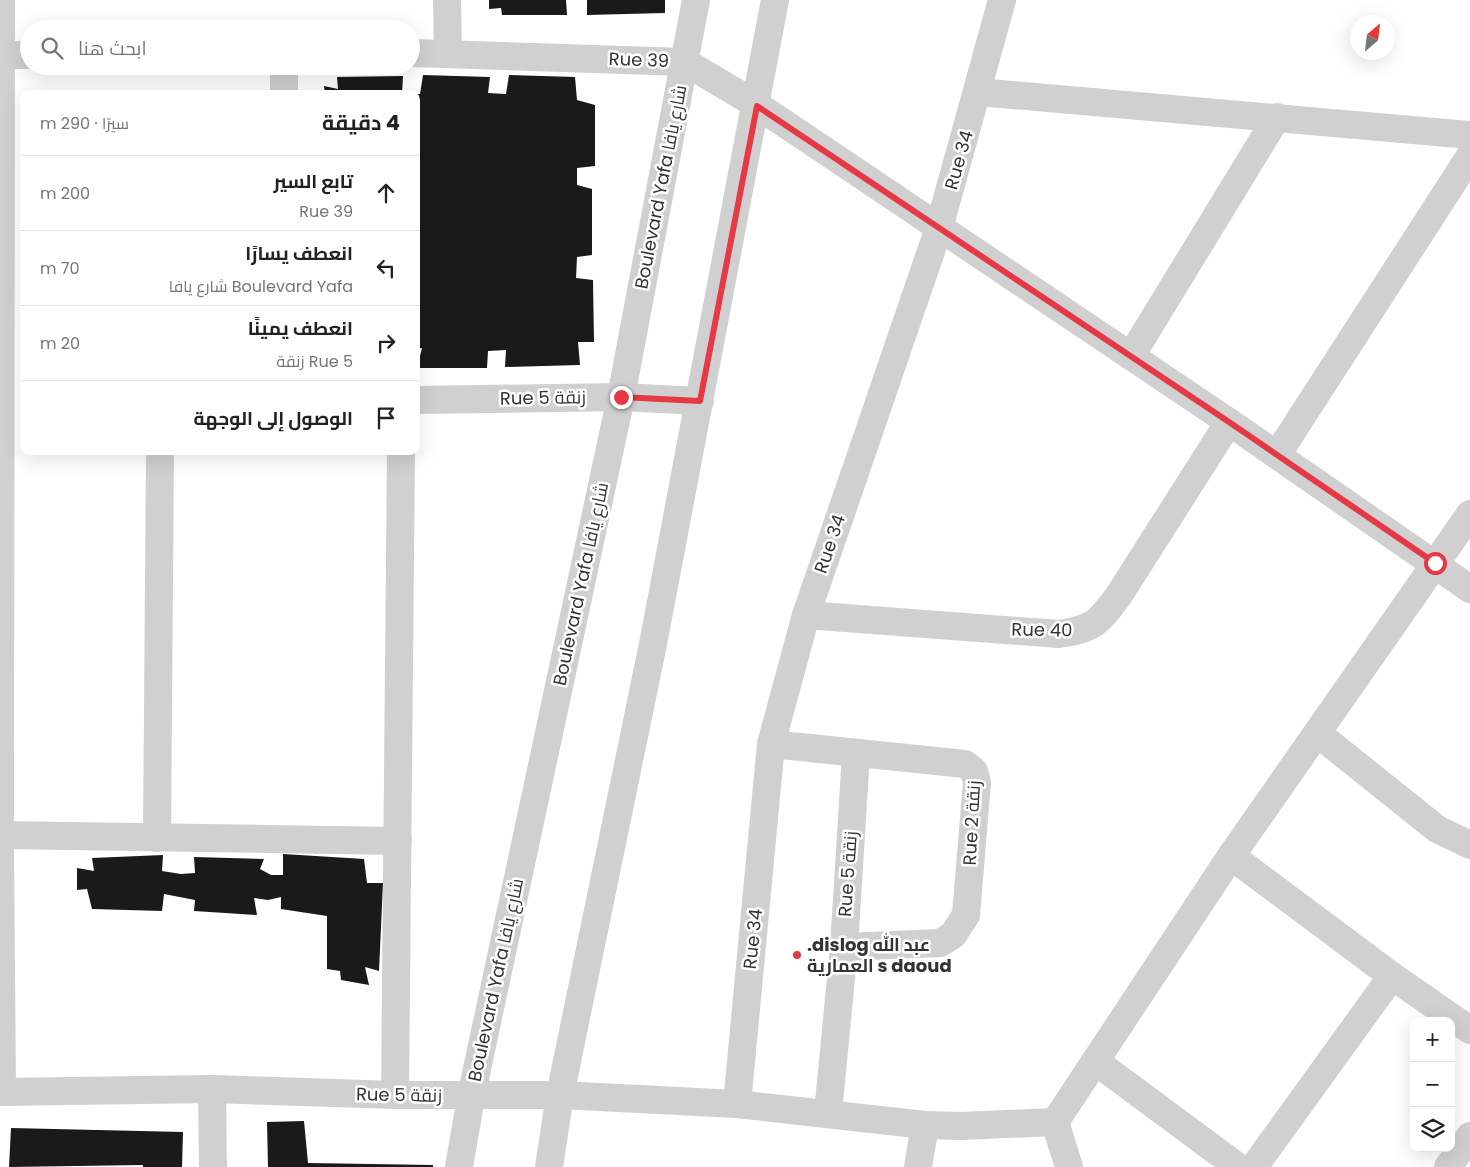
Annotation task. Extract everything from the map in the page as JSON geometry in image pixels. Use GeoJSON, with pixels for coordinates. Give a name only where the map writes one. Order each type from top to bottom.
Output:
{"type":"FeatureCollection","features":[{"type":"Feature","properties":{"kind":"street"},"geometry":{"type":"LineString","coordinates":[[0,818],[13,230],[2,55],[1,0]]}},
{"type":"Feature","properties":{"kind":"street"},"geometry":{"type":"LineString","coordinates":[[447,0],[448,53]]}},
{"type":"Feature","properties":{"kind":"street","name":"Boulevard Yafa شارع يافا"},"geometry":{"type":"LineString","coordinates":[[459,1167],[472,1096],[621,397],[696,0]]}},
{"type":"Feature","properties":{"kind":"street"},"geometry":{"type":"LineString","coordinates":[[549,1167],[560,1096],[652,654],[757,106],[775,0]]}},
{"type":"Feature","properties":{"kind":"street","name":"Rue 34"},"geometry":{"type":"LineString","coordinates":[[736,1104],[771,744],[806,615],[939,228],[1002,0]]}},
{"type":"Feature","properties":{"kind":"street","name":"Rue 39"},"geometry":{"type":"LineString","coordinates":[[420,53],[685,62],[757,106],[1131,356],[1435,563],[1470,589]]}},
{"type":"Feature","properties":{"kind":"street"},"geometry":{"type":"LineString","coordinates":[[2,55],[20,55]]}},
{"type":"Feature","properties":{"kind":"street"},"geometry":{"type":"LineString","coordinates":[[284,75],[284,90]]}},
{"type":"Feature","properties":{"kind":"street"},"geometry":{"type":"LineString","coordinates":[[978,92],[1470,135]]}},
{"type":"Feature","properties":{"kind":"street"},"geometry":{"type":"LineString","coordinates":[[1131,356],[1277,117]]}},
{"type":"Feature","properties":{"kind":"street"},"geometry":{"type":"LineString","coordinates":[[1277,455],[1470,156]]}},
{"type":"Feature","properties":{"kind":"street","name":"Rue 5 زنقة"},"geometry":{"type":"LineString","coordinates":[[420,400],[621,397],[700,401]]}},
{"type":"Feature","properties":{"kind":"street","name":"Rue 40"},"geometry":{"type":"LineString","coordinates":[[806,615],[1059,634],[1084,630],[1100,620],[1119,595],[1229,422]]}},
{"type":"Feature","properties":{"kind":"street"},"geometry":{"type":"LineString","coordinates":[[157,838],[160,455]]}},
{"type":"Feature","properties":{"kind":"street"},"geometry":{"type":"LineString","coordinates":[[394,1096],[401,455]]}},
{"type":"Feature","properties":{"kind":"street"},"geometry":{"type":"LineString","coordinates":[[1069,1167],[1055,1122],[1231,856],[1470,514]]}},
{"type":"Feature","properties":{"kind":"street"},"geometry":{"type":"LineString","coordinates":[[1317,733],[1437,829],[1470,845]]}},
{"type":"Feature","properties":{"kind":"street","name":"Rue 2 زنقة"},"geometry":{"type":"LineString","coordinates":[[771,744],[965,764],[974,771],[977,782],[966,915],[953,935],[940,943],[844,947]]}},
{"type":"Feature","properties":{"kind":"street","name":"Rue 5 زنقة"},"geometry":{"type":"LineString","coordinates":[[828,1113],[844,947],[856,754]]}},
{"type":"Feature","properties":{"kind":"street"},"geometry":{"type":"LineString","coordinates":[[0,836],[398,841]]}},
{"type":"Feature","properties":{"kind":"street"},"geometry":{"type":"LineString","coordinates":[[0,849],[1,1092]]}},
{"type":"Feature","properties":{"kind":"street"},"geometry":{"type":"LineString","coordinates":[[1231,856],[1392,976],[1470,1030]]}},
{"type":"Feature","properties":{"kind":"street"},"geometry":{"type":"LineString","coordinates":[[1254,1167],[1392,976]]}},
{"type":"Feature","properties":{"kind":"street"},"geometry":{"type":"LineString","coordinates":[[1095,1061],[1238,1167]]}},
{"type":"Feature","properties":{"kind":"street"},"geometry":{"type":"LineString","coordinates":[[212,1089],[213,1167]]}},
{"type":"Feature","properties":{"kind":"street","name":"Rue 5 زنقة"},"geometry":{"type":"LineString","coordinates":[[1,1092],[212,1089],[394,1096],[560,1096],[736,1104],[925,1125],[961,1126],[1055,1122]]}},
{"type":"Feature","properties":{"kind":"street"},"geometry":{"type":"LineString","coordinates":[[918,1167],[925,1125]]}},
{"type":"Feature","properties":{"kind":"street"},"geometry":{"type":"LineString","coordinates":[[1448,1167],[1470,1136]]}},
{"type":"Feature","properties":{"kind":"building"},"geometry":{"type":"Polygon","coordinates":[[[489,0],[566,0],[567,15],[502,15],[501,8],[489,9],[489,0]]]}},
{"type":"Feature","properties":{"kind":"building"},"geometry":{"type":"Polygon","coordinates":[[[587,0],[665,0],[665,13],[587,15],[587,0]]]}},
{"type":"Feature","properties":{"kind":"building"},"geometry":{"type":"Polygon","coordinates":[[[423,75],[490,77],[488,93],[506,94],[509,75],[575,77],[577,100],[595,105],[595,166],[577,168],[577,185],[592,189],[592,255],[577,257],[576,278],[593,280],[594,342],[578,342],[580,365],[505,367],[506,350],[488,351],[487,368],[420,368],[422,348],[420,348],[420,94],[423,75]]]}},
{"type":"Feature","properties":{"kind":"building"},"geometry":{"type":"Polygon","coordinates":[[[403,76],[402,90],[324,90],[324,86],[338,89],[337,77],[403,76]]]}},
{"type":"Feature","properties":{"kind":"building"},"geometry":{"type":"Polygon","coordinates":[[[283,854],[364,859],[367,883],[383,883],[379,971],[365,967],[369,985],[341,980],[340,971],[327,969],[327,916],[281,909],[281,897],[268,900],[254,898],[257,915],[194,911],[195,900],[164,894],[162,911],[92,909],[87,889],[77,890],[77,868],[94,871],[92,858],[163,855],[162,871],[181,874],[195,873],[194,857],[264,859],[260,869],[271,875],[283,875],[283,854]]]}},
{"type":"Feature","properties":{"kind":"building"},"geometry":{"type":"Polygon","coordinates":[[[304,1121],[308,1163],[433,1165],[433,1167],[268,1167],[267,1122],[304,1121]]]}},
{"type":"Feature","properties":{"kind":"building"},"geometry":{"type":"Polygon","coordinates":[[[11,1128],[183,1132],[182,1167],[143,1167],[143,1165],[9,1167],[11,1128]]]}},
{"type":"Feature","properties":{"kind":"place","name":".dislog عبد الله العمارية s daoud"},"geometry":{"type":"Point","coordinates":[797,955]}},
{"type":"Feature","properties":{"kind":"route"},"geometry":{"type":"LineString","coordinates":[[621,397],[700,401],[757,106],[1229,422],[1435,563]]}}]}
